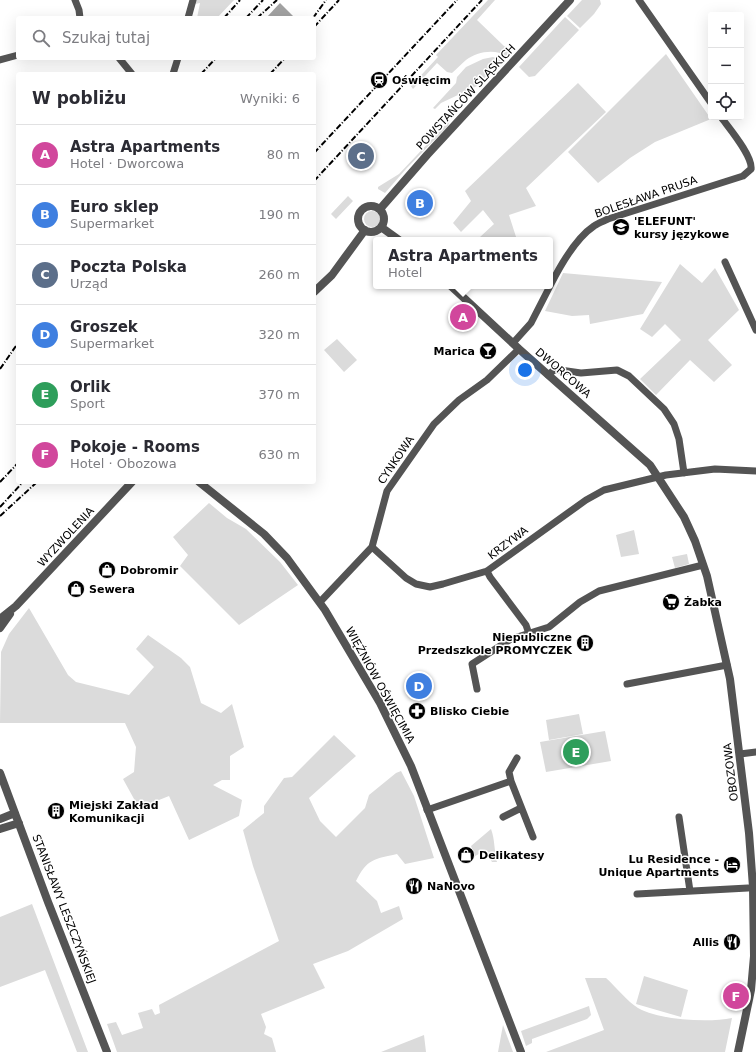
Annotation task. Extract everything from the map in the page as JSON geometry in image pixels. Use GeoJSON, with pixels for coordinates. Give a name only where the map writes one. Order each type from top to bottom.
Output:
{"type":"FeatureCollection","features":[{"type":"Feature","properties":{"kind":"street"},"geometry":{"type":"LineString","coordinates":[[75,0],[80,16]]}},
{"type":"Feature","properties":{"kind":"street"},"geometry":{"type":"LineString","coordinates":[[189,16],[193,0]]}},
{"type":"Feature","properties":{"kind":"street","name":"POWSTAŃCÓW ŚLĄSKICH"},"geometry":{"type":"LineString","coordinates":[[380,209],[427,155],[570,0]]}},
{"type":"Feature","properties":{"kind":"street"},"geometry":{"type":"LineString","coordinates":[[639,0],[708,99]]}},
{"type":"Feature","properties":{"kind":"street"},"geometry":{"type":"LineString","coordinates":[[79,10],[84,16]]}},
{"type":"Feature","properties":{"kind":"street"},"geometry":{"type":"LineString","coordinates":[[0,60],[16,56]]}},
{"type":"Feature","properties":{"kind":"street"},"geometry":{"type":"LineString","coordinates":[[121,60],[130,72]]}},
{"type":"Feature","properties":{"kind":"street"},"geometry":{"type":"LineString","coordinates":[[174,72],[177,60]]}},
{"type":"Feature","properties":{"kind":"street"},"geometry":{"type":"LineString","coordinates":[[722,120],[747,155],[754,170]]}},
{"type":"Feature","properties":{"kind":"street","name":"BOLESŁAWA PRUSA"},"geometry":{"type":"LineString","coordinates":[[553,280],[561,264],[594,226],[608,219],[743,176],[754,170]]}},
{"type":"Feature","properties":{"kind":"street"},"geometry":{"type":"LineString","coordinates":[[370,207],[380,209],[384,219],[381,227],[372,232],[365,230],[359,222],[361,212],[370,207]]}},
{"type":"Feature","properties":{"kind":"street"},"geometry":{"type":"LineString","coordinates":[[381,227],[395,237]]}},
{"type":"Feature","properties":{"kind":"street"},"geometry":{"type":"LineString","coordinates":[[316,290],[332,275],[365,230]]}},
{"type":"Feature","properties":{"kind":"street"},"geometry":{"type":"LineString","coordinates":[[725,262],[756,330]]}},
{"type":"Feature","properties":{"kind":"street","name":"DWORCOWA"},"geometry":{"type":"LineString","coordinates":[[454,289],[548,375],[650,465],[659,478]]}},
{"type":"Feature","properties":{"kind":"street","name":"BOLESŁAWA PRUSA"},"geometry":{"type":"LineString","coordinates":[[516,346],[531,323],[548,289]]}},
{"type":"Feature","properties":{"kind":"street","name":"CYNKOWA"},"geometry":{"type":"LineString","coordinates":[[320,602],[372,547],[387,491],[434,424],[459,400],[488,380],[516,346]]}},
{"type":"Feature","properties":{"kind":"street"},"geometry":{"type":"LineString","coordinates":[[548,375],[554,370],[581,373],[617,370],[629,376],[664,409],[674,424],[679,439],[684,473]]}},
{"type":"Feature","properties":{"kind":"street","name":"KRZYWA"},"geometry":{"type":"LineString","coordinates":[[372,547],[406,578],[416,584],[430,587],[487,571],[597,492],[684,473],[715,469],[756,471]]}},
{"type":"Feature","properties":{"kind":"street","name":"OBOZOWA"},"geometry":{"type":"LineString","coordinates":[[659,478],[689,526],[703,565],[733,698],[752,833],[755,901],[754,956],[751,990],[738,1052]]}},
{"type":"Feature","properties":{"kind":"street","name":"WYZWOLENIA"},"geometry":{"type":"LineString","coordinates":[[0,628],[16,606],[130,484]]}},
{"type":"Feature","properties":{"kind":"street","name":"WIĘŹNIÓW OŚWIĘCIMIA"},"geometry":{"type":"LineString","coordinates":[[202,484],[264,534],[287,558],[320,602],[380,703],[410,766],[462,895],[521,1052]]}},
{"type":"Feature","properties":{"kind":"street"},"geometry":{"type":"LineString","coordinates":[[477,689],[472,664],[505,642],[549,627],[580,602],[599,591],[703,565]]}},
{"type":"Feature","properties":{"kind":"street"},"geometry":{"type":"LineString","coordinates":[[487,571],[526,625],[529,634]]}},
{"type":"Feature","properties":{"kind":"street","name":"WYZWOLENIA"},"geometry":{"type":"LineString","coordinates":[[0,619],[16,606]]}},
{"type":"Feature","properties":{"kind":"street"},"geometry":{"type":"LineString","coordinates":[[627,684],[726,665]]}},
{"type":"Feature","properties":{"kind":"street"},"geometry":{"type":"LineString","coordinates":[[740,754],[756,752]]}},
{"type":"Feature","properties":{"kind":"street"},"geometry":{"type":"LineString","coordinates":[[517,758],[509,772],[511,781],[533,837]]}},
{"type":"Feature","properties":{"kind":"street","name":"STANISŁAWY LESZCZYŃSKIEJ"},"geometry":{"type":"LineString","coordinates":[[0,773],[50,910],[107,1052]]}},
{"type":"Feature","properties":{"kind":"street"},"geometry":{"type":"LineString","coordinates":[[427,810],[511,781]]}},
{"type":"Feature","properties":{"kind":"street"},"geometry":{"type":"LineString","coordinates":[[503,817],[521,808]]}},
{"type":"Feature","properties":{"kind":"street"},"geometry":{"type":"LineString","coordinates":[[0,819],[15,813]]}},
{"type":"Feature","properties":{"kind":"street"},"geometry":{"type":"LineString","coordinates":[[680,817],[690,891]]}},
{"type":"Feature","properties":{"kind":"street"},"geometry":{"type":"LineString","coordinates":[[0,829],[19,823]]}},
{"type":"Feature","properties":{"kind":"street"},"geometry":{"type":"LineString","coordinates":[[637,894],[748,888]]}},
{"type":"Feature","properties":{"kind":"shaded area"},"geometry":{"type":"Polygon","coordinates":[[[196,0],[234,0],[219,16],[197,16],[200,3],[195,4],[196,0]]]}},
{"type":"Feature","properties":{"kind":"shaded area"},"geometry":{"type":"Polygon","coordinates":[[[488,0],[495,0],[477,20],[504,46],[512,50],[506,56],[497,52],[480,53],[470,57],[452,73],[447,72],[437,63],[413,89],[411,86],[438,57],[436,55],[488,0]]]}},
{"type":"Feature","properties":{"kind":"shaded area"},"geometry":{"type":"Polygon","coordinates":[[[582,0],[600,0],[601,4],[594,14],[580,28],[567,16],[582,0]]]}},
{"type":"Feature","properties":{"kind":"shaded area"},"geometry":{"type":"Polygon","coordinates":[[[280,3],[293,16],[268,16],[280,3]]]}},
{"type":"Feature","properties":{"kind":"shaded area"},"geometry":{"type":"Polygon","coordinates":[[[565,17],[579,30],[535,76],[529,77],[519,67],[565,17]]]}},
{"type":"Feature","properties":{"kind":"shaded area"},"geometry":{"type":"Polygon","coordinates":[[[666,54],[708,115],[709,120],[655,142],[630,158],[598,183],[568,152],[666,54]]]}},
{"type":"Feature","properties":{"kind":"shaded area"},"geometry":{"type":"Polygon","coordinates":[[[493,57],[501,60],[477,86],[441,103],[435,109],[433,108],[456,83],[457,77],[466,67],[483,59],[493,57]]]}},
{"type":"Feature","properties":{"kind":"shaded area"},"geometry":{"type":"Polygon","coordinates":[[[578,83],[606,112],[526,188],[536,206],[509,215],[516,237],[480,237],[494,224],[483,210],[461,232],[453,223],[471,201],[465,191],[578,83]]]}},
{"type":"Feature","properties":{"kind":"shaded area"},"geometry":{"type":"Polygon","coordinates":[[[450,120],[448,126],[385,193],[378,189],[378,187],[399,174],[450,120]]]}},
{"type":"Feature","properties":{"kind":"shaded area"},"geometry":{"type":"Polygon","coordinates":[[[348,196],[353,201],[336,219],[331,214],[348,196]]]}},
{"type":"Feature","properties":{"kind":"shaded area"},"geometry":{"type":"Polygon","coordinates":[[[372,211],[379,216],[380,219],[375,226],[372,227],[365,222],[364,219],[369,212],[372,211]]]}},
{"type":"Feature","properties":{"kind":"shaded area"},"geometry":{"type":"Polygon","coordinates":[[[680,264],[702,283],[715,268],[739,310],[708,340],[732,365],[714,382],[690,360],[656,395],[640,379],[681,340],[665,324],[652,337],[640,329],[680,264]]]}},
{"type":"Feature","properties":{"kind":"shaded area"},"geometry":{"type":"Polygon","coordinates":[[[563,273],[662,282],[643,314],[590,324],[589,315],[572,316],[545,311],[563,273]]]}},
{"type":"Feature","properties":{"kind":"shaded area"},"geometry":{"type":"Polygon","coordinates":[[[337,339],[357,360],[344,372],[324,350],[337,339]]]}},
{"type":"Feature","properties":{"kind":"shaded area"},"geometry":{"type":"Polygon","coordinates":[[[209,503],[227,518],[246,529],[280,562],[298,585],[239,625],[180,566],[188,555],[173,537],[209,503]]]}},
{"type":"Feature","properties":{"kind":"shaded area"},"geometry":{"type":"Polygon","coordinates":[[[634,530],[639,554],[621,557],[616,535],[634,530]]]}},
{"type":"Feature","properties":{"kind":"shaded area"},"geometry":{"type":"Polygon","coordinates":[[[687,554],[689,564],[675,568],[672,557],[687,554]]]}},
{"type":"Feature","properties":{"kind":"shaded area"},"geometry":{"type":"Polygon","coordinates":[[[29,608],[68,675],[76,682],[129,695],[154,667],[136,649],[148,635],[181,658],[190,667],[201,703],[221,713],[232,704],[244,747],[230,756],[230,780],[222,780],[213,785],[242,800],[239,816],[189,840],[169,796],[139,808],[123,779],[134,772],[136,747],[125,723],[0,723],[1,652],[9,634],[29,608]]]}},
{"type":"Feature","properties":{"kind":"shaded area"},"geometry":{"type":"Polygon","coordinates":[[[579,714],[583,734],[549,740],[546,720],[579,714]]]}},
{"type":"Feature","properties":{"kind":"shaded area"},"geometry":{"type":"Polygon","coordinates":[[[605,731],[611,761],[546,772],[540,742],[605,731]]]}},
{"type":"Feature","properties":{"kind":"shaded area"},"geometry":{"type":"Polygon","coordinates":[[[334,735],[356,756],[309,798],[320,821],[336,837],[365,808],[369,795],[396,773],[401,771],[414,796],[434,858],[405,864],[397,854],[382,857],[368,864],[356,881],[377,901],[381,913],[399,906],[403,919],[348,951],[313,964],[325,988],[261,1014],[266,1027],[264,1034],[272,1038],[276,1052],[117,1052],[107,1024],[116,1022],[122,1035],[143,1028],[138,1013],[152,1009],[155,1015],[160,1013],[159,1005],[279,941],[253,866],[243,830],[264,813],[264,806],[284,778],[292,777],[334,735]]]}},
{"type":"Feature","properties":{"kind":"shaded area"},"geometry":{"type":"Polygon","coordinates":[[[491,829],[497,862],[492,862],[485,851],[475,856],[471,846],[491,829]]]}},
{"type":"Feature","properties":{"kind":"shaded area"},"geometry":{"type":"Polygon","coordinates":[[[32,904],[88,1052],[77,1052],[45,970],[0,987],[0,917],[32,904]]]}},
{"type":"Feature","properties":{"kind":"shaded area"},"geometry":{"type":"Polygon","coordinates":[[[644,976],[688,990],[681,1017],[636,1004],[644,976]]]}},
{"type":"Feature","properties":{"kind":"shaded area"},"geometry":{"type":"Polygon","coordinates":[[[585,978],[606,978],[638,1008],[658,1015],[671,1018],[697,1020],[732,1018],[725,1052],[546,1052],[604,1030],[585,978]]]}},
{"type":"Feature","properties":{"kind":"shaded area"},"geometry":{"type":"Polygon","coordinates":[[[589,1006],[591,1015],[587,1019],[532,1039],[532,1043],[526,1046],[521,1031],[589,1006]]]}},
{"type":"Feature","properties":{"kind":"shaded area"},"geometry":{"type":"Polygon","coordinates":[[[503,1025],[513,1052],[498,1052],[503,1025]]]}},
{"type":"Feature","properties":{"kind":"shaded area"},"geometry":{"type":"Polygon","coordinates":[[[424,1035],[426,1052],[381,1052],[424,1035]]]}},
{"type":"Feature","properties":{"kind":"railway"},"geometry":{"type":"LineString","coordinates":[[226,16],[240,0]]}},
{"type":"Feature","properties":{"kind":"railway"},"geometry":{"type":"LineString","coordinates":[[248,16],[263,0]]}},
{"type":"Feature","properties":{"kind":"railway"},"geometry":{"type":"LineString","coordinates":[[259,16],[277,0]]}},
{"type":"Feature","properties":{"kind":"railway"},"geometry":{"type":"LineString","coordinates":[[314,16],[326,0]]}},
{"type":"Feature","properties":{"kind":"railway"},"geometry":{"type":"LineString","coordinates":[[316,25],[339,0]]}},
{"type":"Feature","properties":{"kind":"railway"},"geometry":{"type":"LineString","coordinates":[[316,151],[457,0]]}},
{"type":"Feature","properties":{"kind":"railway"},"geometry":{"type":"LineString","coordinates":[[316,179],[482,0]]}},
{"type":"Feature","properties":{"kind":"railway"},"geometry":{"type":"LineString","coordinates":[[203,72],[214,60]]}},
{"type":"Feature","properties":{"kind":"railway"},"geometry":{"type":"LineString","coordinates":[[272,72],[283,60]]}},
{"type":"Feature","properties":{"kind":"railway"},"geometry":{"type":"LineString","coordinates":[[0,369],[16,346]]}},
{"type":"Feature","properties":{"kind":"railway"},"geometry":{"type":"LineString","coordinates":[[0,482],[16,465]]}},
{"type":"Feature","properties":{"kind":"railway"},"geometry":{"type":"LineString","coordinates":[[0,507],[21,484]]}},
{"type":"Feature","properties":{"kind":"railway"},"geometry":{"type":"LineString","coordinates":[[0,516],[35,484]]}},
{"type":"Feature","properties":{"kind":"place","name":"Oświęcim"},"geometry":{"type":"Point","coordinates":[379,80]}},
{"type":"Feature","properties":{"kind":"place","name":"Poczta Polska"},"geometry":{"type":"Point","coordinates":[361,156]}},
{"type":"Feature","properties":{"kind":"place","name":"Euro sklep"},"geometry":{"type":"Point","coordinates":[420,203]}},
{"type":"Feature","properties":{"kind":"place","name":"'ELEFUNT' kursy językowe"},"geometry":{"type":"Point","coordinates":[621,227]}},
{"type":"Feature","properties":{"kind":"place","name":"Astra Apartments"},"geometry":{"type":"Point","coordinates":[463,317]}},
{"type":"Feature","properties":{"kind":"place","name":"Marica"},"geometry":{"type":"Point","coordinates":[488,351]}},
{"type":"Feature","properties":{"kind":"place","name":"Dobromir"},"geometry":{"type":"Point","coordinates":[107,570]}},
{"type":"Feature","properties":{"kind":"place","name":"Sewera"},"geometry":{"type":"Point","coordinates":[76,589]}},
{"type":"Feature","properties":{"kind":"place","name":"Żabka"},"geometry":{"type":"Point","coordinates":[671,602]}},
{"type":"Feature","properties":{"kind":"place","name":"Niepubliczne Przedszkole PROMYCZEK"},"geometry":{"type":"Point","coordinates":[585,643]}},
{"type":"Feature","properties":{"kind":"place","name":"Groszek"},"geometry":{"type":"Point","coordinates":[419,686]}},
{"type":"Feature","properties":{"kind":"place","name":"Blisko Ciebie"},"geometry":{"type":"Point","coordinates":[417,711]}},
{"type":"Feature","properties":{"kind":"place","name":"Orlik"},"geometry":{"type":"Point","coordinates":[576,752]}},
{"type":"Feature","properties":{"kind":"place","name":"Miejski Zakład Komunikacji"},"geometry":{"type":"Point","coordinates":[56,811]}},
{"type":"Feature","properties":{"kind":"place","name":"Delikatesy"},"geometry":{"type":"Point","coordinates":[466,855]}},
{"type":"Feature","properties":{"kind":"place","name":"Lu Residence - Unique Apartments"},"geometry":{"type":"Point","coordinates":[732,865]}},
{"type":"Feature","properties":{"kind":"place","name":"NaNovo"},"geometry":{"type":"Point","coordinates":[414,886]}},
{"type":"Feature","properties":{"kind":"place","name":"Allis"},"geometry":{"type":"Point","coordinates":[732,942]}},
{"type":"Feature","properties":{"kind":"place","name":"Pokoje - Rooms"},"geometry":{"type":"Point","coordinates":[736,996]}}]}
